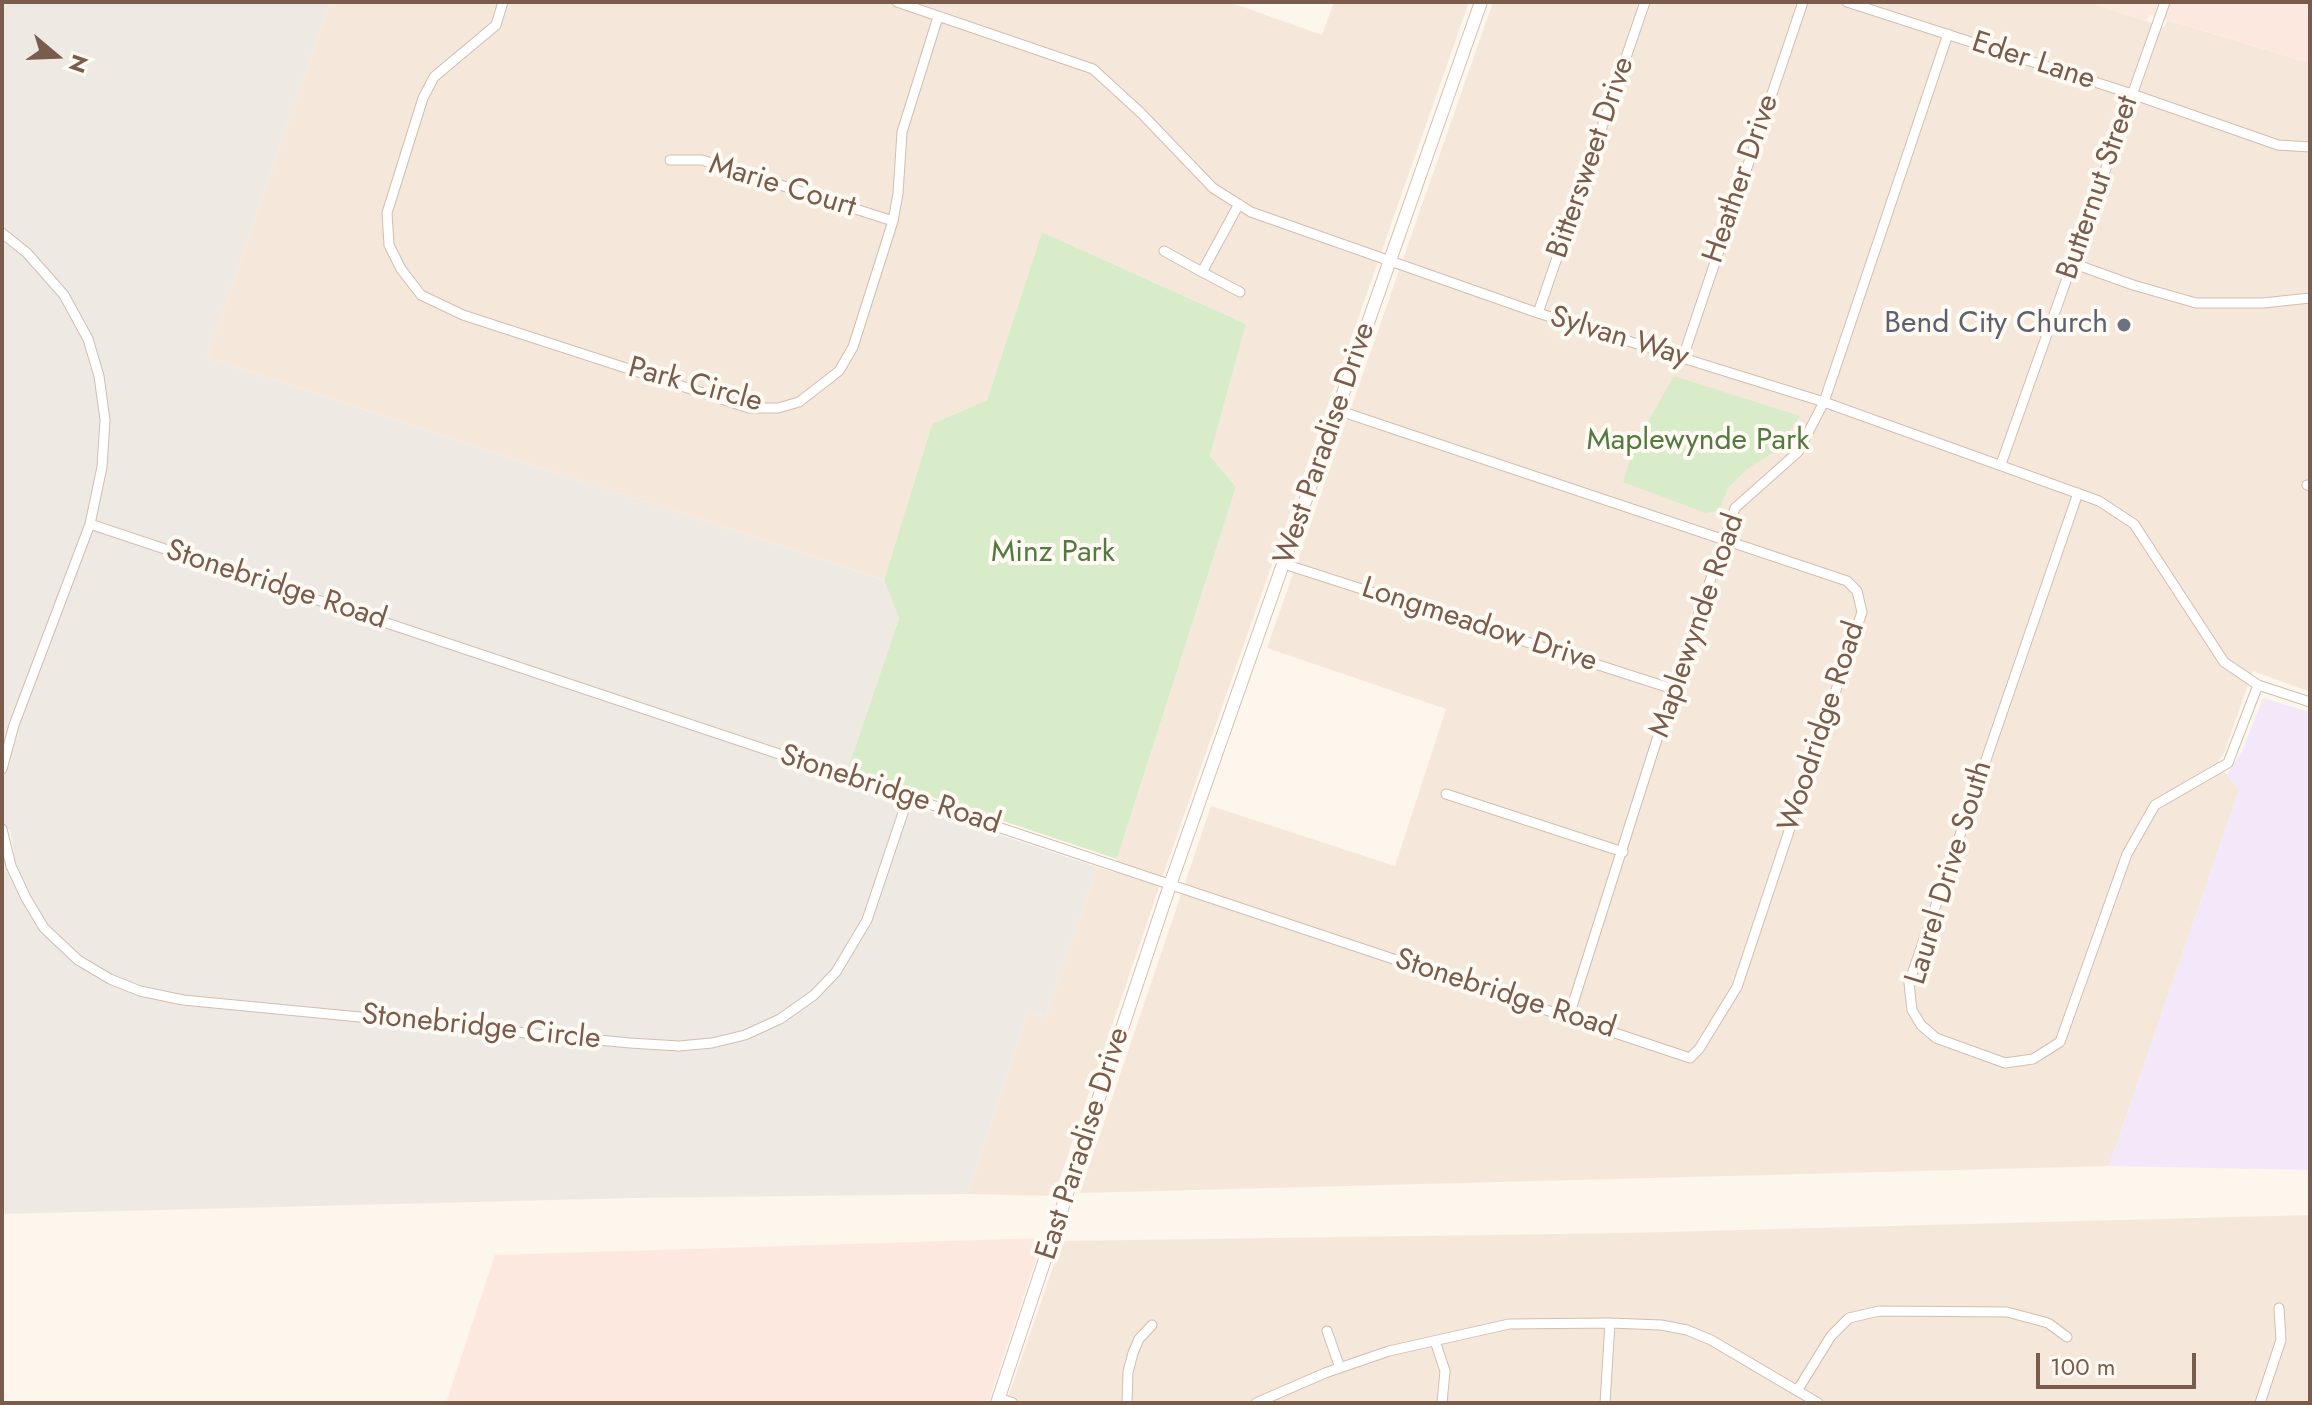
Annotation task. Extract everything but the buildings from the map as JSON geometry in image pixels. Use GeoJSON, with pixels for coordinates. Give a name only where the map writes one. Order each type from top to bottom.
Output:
{"type":"FeatureCollection","features":[{"type":"Feature","properties":{"kind":"street","name":"Park Circle"},"geometry":{"type":"LineString","coordinates":[[503,2],[496,25],[434,77],[423,98],[387,213],[389,245],[401,269],[421,295],[463,315],[749,408],[778,408],[799,402],[839,371],[853,347],[893,221],[902,132],[938,17]]}},
{"type":"Feature","properties":{"kind":"street","name":"Sylvan Way"},"geometry":{"type":"LineString","coordinates":[[897,2],[1093,69],[1141,113],[1213,188],[1251,212],[1538,313],[1824,402],[2099,501],[2134,524],[2224,662],[2258,685],[2310,702]]}},
{"type":"Feature","properties":{"kind":"street","name":"West Paradise Drive"},"geometry":{"type":"LineString","coordinates":[[1170,885],[1481,2]]}},
{"type":"Feature","properties":{"kind":"street","name":"Bittersweet Drive"},"geometry":{"type":"LineString","coordinates":[[1538,313],[1645,2]]}},
{"type":"Feature","properties":{"kind":"street","name":"Heather Drive"},"geometry":{"type":"LineString","coordinates":[[1683,357],[1803,2]]}},
{"type":"Feature","properties":{"kind":"street","name":"Eder Lane"},"geometry":{"type":"LineString","coordinates":[[1847,2],[2132,94],[2278,145],[2310,147]]}},
{"type":"Feature","properties":{"kind":"street","name":"Butternut Street"},"geometry":{"type":"LineString","coordinates":[[2001,464],[2165,2]]}},
{"type":"Feature","properties":{"kind":"street","name":"Maplewynde Road"},"geometry":{"type":"LineString","coordinates":[[1569,1016],[1673,689],[1735,508],[1798,452],[1824,402],[1948,34]]}},
{"type":"Feature","properties":{"kind":"street","name":"Marie Court"},"geometry":{"type":"LineString","coordinates":[[670,160],[702,160],[893,221]]}},
{"type":"Feature","properties":{"kind":"street"},"geometry":{"type":"LineString","coordinates":[[1202,272],[1239,204]]}},
{"type":"Feature","properties":{"kind":"street"},"geometry":{"type":"LineString","coordinates":[[2,233],[27,253],[64,295],[92,350],[105,420],[102,467],[90,524],[14,725],[2,769]]}},
{"type":"Feature","properties":{"kind":"street"},"geometry":{"type":"LineString","coordinates":[[1164,251],[1240,292]]}},
{"type":"Feature","properties":{"kind":"street"},"geometry":{"type":"LineString","coordinates":[[2072,263],[2196,303],[2263,303],[2310,298]]}},
{"type":"Feature","properties":{"kind":"street","name":"Woodridge Road"},"geometry":{"type":"LineString","coordinates":[[1337,410],[1847,581],[1857,591],[1862,612],[1737,987],[1699,1049],[1690,1058]]}},
{"type":"Feature","properties":{"kind":"street","name":"Laurel Drive South"},"geometry":{"type":"LineString","coordinates":[[2078,493],[1909,983],[1912,1010],[1921,1025],[1936,1038],[2005,1063],[2033,1059],[2060,1042],[2127,854],[2155,805],[2228,763],[2258,685]]}},
{"type":"Feature","properties":{"kind":"street","name":"Stonebridge Road"},"geometry":{"type":"LineString","coordinates":[[90,524],[1690,1058]]}},
{"type":"Feature","properties":{"kind":"street","name":"Longmeadow Drive"},"geometry":{"type":"LineString","coordinates":[[1284,564],[1673,689]]}},
{"type":"Feature","properties":{"kind":"street"},"geometry":{"type":"LineString","coordinates":[[1446,794],[1623,852]]}},
{"type":"Feature","properties":{"kind":"street","name":"Stonebridge Circle"},"geometry":{"type":"LineString","coordinates":[[2,829],[11,866],[44,928],[78,960],[110,979],[140,991],[183,1000],[679,1046],[712,1043],[745,1035],[780,1019],[814,995],[836,972],[867,920],[908,798]]}},
{"type":"Feature","properties":{"kind":"street","name":"East Paradise Drive"},"geometry":{"type":"LineString","coordinates":[[998,1401],[1170,885]]}},
{"type":"Feature","properties":{"kind":"street"},"geometry":{"type":"LineString","coordinates":[[2260,1403],[2281,1340],[2279,1308]]}},
{"type":"Feature","properties":{"kind":"street"},"geometry":{"type":"LineString","coordinates":[[1797,1391],[1831,1336],[1849,1318],[1879,1311],[2007,1312],[2048,1323],[2067,1337]]}},
{"type":"Feature","properties":{"kind":"street"},"geometry":{"type":"LineString","coordinates":[[1605,1403],[1610,1323]]}},
{"type":"Feature","properties":{"kind":"street"},"geometry":{"type":"LineString","coordinates":[[1263,1402],[1340,1368],[1389,1351],[1509,1324],[1610,1323],[1661,1325],[1687,1330],[1711,1340],[1818,1403]]}},
{"type":"Feature","properties":{"kind":"street"},"geometry":{"type":"LineString","coordinates":[[1127,1403],[1128,1372],[1133,1353],[1139,1339],[1152,1325]]}},
{"type":"Feature","properties":{"kind":"street"},"geometry":{"type":"LineString","coordinates":[[1327,1331],[1340,1368]]}},
{"type":"Feature","properties":{"kind":"street"},"geometry":{"type":"LineString","coordinates":[[1435,1341],[1445,1371],[1442,1403]]}},
{"type":"Feature","properties":{"kind":"street"},"geometry":{"type":"LineString","coordinates":[[998,1401],[1013,1403]]}},
{"type":"Feature","properties":{"kind":"shaded area"},"geometry":{"type":"Polygon","coordinates":[[[2,2],[330,2],[207,358],[884,580],[899,617],[844,783],[1097,867],[1046,1017],[1028,1012],[968,1194],[631,1198],[2,1214],[2,855],[14,852],[10,830],[2,825],[2,2]]]}},
{"type":"Feature","properties":{"kind":"shaded area"},"geometry":{"type":"Polygon","coordinates":[[[330,2],[1229,2],[1322,35],[1334,2],[1469,2],[1054,1196],[968,1194],[1028,1012],[1046,1017],[1097,867],[1113,872],[1236,487],[1210,456],[1246,324],[1042,232],[987,400],[932,424],[884,580],[207,358],[330,2]]]}},
{"type":"Feature","properties":{"kind":"shaded area"},"geometry":{"type":"Polygon","coordinates":[[[1493,2],[2090,2],[2164,27],[2168,20],[2310,63],[2310,692],[2253,671],[2224,753],[2217,763],[2239,790],[2109,1166],[1080,1193],[1211,806],[1395,866],[1446,709],[1267,648],[1493,2]]]}},
{"type":"Feature","properties":{"kind":"shaded area"},"geometry":{"type":"Polygon","coordinates":[[[2090,2],[2310,2],[2310,63],[2149,14],[2147,21],[2090,2]]]}},
{"type":"Feature","properties":{"kind":"shaded area"},"geometry":{"type":"Polygon","coordinates":[[[2263,698],[2310,712],[2310,1170],[2109,1166],[2239,790],[2227,775],[2242,751],[2263,698]]]}},
{"type":"Feature","properties":{"kind":"shaded area"},"geometry":{"type":"Polygon","coordinates":[[[2310,1215],[2310,1403],[1006,1403],[1062,1241],[1627,1233],[2310,1215]]]}},
{"type":"Feature","properties":{"kind":"shaded area"},"geometry":{"type":"Polygon","coordinates":[[[1043,1238],[988,1403],[446,1403],[495,1255],[1043,1238]]]}},
{"type":"Feature","properties":{"kind":"green space","name":"Minz Park"},"geometry":{"type":"Polygon","coordinates":[[[1042,232],[1246,324],[1210,456],[1236,487],[1117,859],[848,769],[899,618],[884,580],[932,424],[987,400],[1042,232]]]}},
{"type":"Feature","properties":{"kind":"green space","name":"Maplewynde Park"},"geometry":{"type":"Polygon","coordinates":[[[1674,376],[1800,416],[1777,450],[1747,469],[1728,488],[1719,510],[1706,513],[1623,482],[1635,444],[1674,376]]]}},
{"type":"Feature","properties":{"kind":"place","name":"Bend City Church"},"geometry":{"type":"Point","coordinates":[2124,325]}}]}
